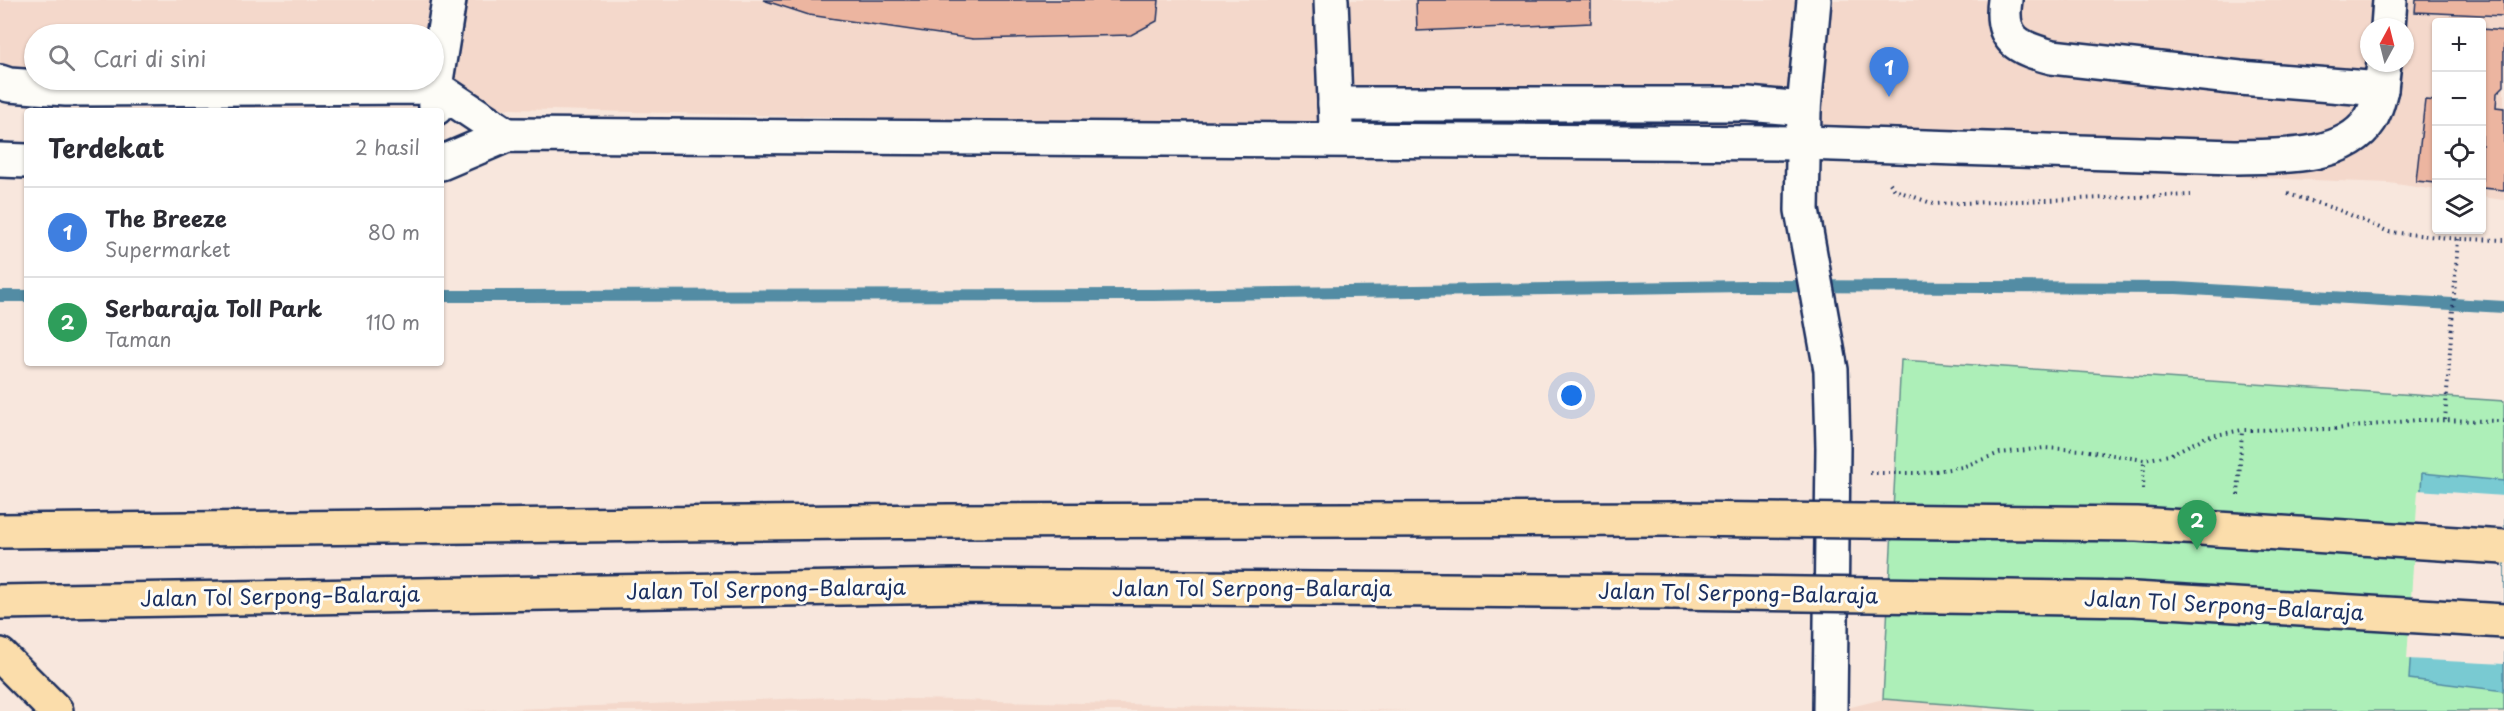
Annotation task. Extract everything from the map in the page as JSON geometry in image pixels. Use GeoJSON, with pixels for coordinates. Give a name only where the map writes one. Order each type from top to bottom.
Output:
{"type":"FeatureCollection","features":[{"type":"Feature","properties":{"kind":"main road"},"geometry":{"type":"LineString","coordinates":[[1,531],[949,521],[1677,519],[2137,524],[2504,547]]}},
{"type":"Feature","properties":{"kind":"main road","name":"Jalan Tol Serpong–Balaraja"},"geometry":{"type":"LineString","coordinates":[[0,602],[959,586],[1673,592],[2134,599],[2504,621]]}},
{"type":"Feature","properties":{"kind":"main road"},"geometry":{"type":"LineString","coordinates":[[0,655],[56,711]]}},
{"type":"Feature","properties":{"kind":"lane"},"geometry":{"type":"LineString","coordinates":[[444,38],[449,0]]}},
{"type":"Feature","properties":{"kind":"lane"},"geometry":{"type":"LineString","coordinates":[[1331,0],[1337,139]]}},
{"type":"Feature","properties":{"kind":"lane"},"geometry":{"type":"LineString","coordinates":[[1814,0],[1804,109],[1802,210],[1831,370],[1833,473],[1830,711]]}},
{"type":"Feature","properties":{"kind":"lane"},"geometry":{"type":"LineString","coordinates":[[444,162],[507,135],[1804,143],[2234,157],[2293,156],[2325,150],[2356,135],[2371,119],[2382,76],[2240,78],[2052,57],[2024,49],[2008,34],[2002,16],[2005,0]]}},
{"type":"Feature","properties":{"kind":"lane"},"geometry":{"type":"LineString","coordinates":[[2389,18],[2390,0]]}},
{"type":"Feature","properties":{"kind":"lane"},"geometry":{"type":"LineString","coordinates":[[0,82],[24,86]]}},
{"type":"Feature","properties":{"kind":"lane"},"geometry":{"type":"LineString","coordinates":[[133,90],[436,99],[507,135]]}},
{"type":"Feature","properties":{"kind":"lane"},"geometry":{"type":"LineString","coordinates":[[1335,104],[1748,104],[1804,109]]}},
{"type":"Feature","properties":{"kind":"lane"},"geometry":{"type":"LineString","coordinates":[[0,160],[24,161]]}},
{"type":"Feature","properties":{"kind":"path"},"geometry":{"type":"LineString","coordinates":[[1864,145],[1895,190],[1934,204],[2196,195]]}},
{"type":"Feature","properties":{"kind":"path"},"geometry":{"type":"LineString","coordinates":[[2280,192],[2339,210],[2389,232],[2458,239],[2504,240]]}},
{"type":"Feature","properties":{"kind":"path"},"geometry":{"type":"LineString","coordinates":[[2445,420],[2458,239]]}},
{"type":"Feature","properties":{"kind":"path"},"geometry":{"type":"LineString","coordinates":[[1833,473],[1923,473],[1962,467],[2000,453],[2044,447],[2082,450],[2144,460],[2169,455],[2206,437],[2242,430],[2335,429],[2417,420],[2504,421]]}},
{"type":"Feature","properties":{"kind":"shaded area"},"geometry":{"type":"Polygon","coordinates":[[[0,0],[2504,0],[2504,200],[2486,198],[2486,18],[2432,18],[2432,189],[2389,183],[1806,160],[1344,130],[0,96],[0,0]]]}},
{"type":"Feature","properties":{"kind":"shaded area"},"geometry":{"type":"Polygon","coordinates":[[[834,697],[1410,711],[463,711],[834,697]]]}},
{"type":"Feature","properties":{"kind":"shaded area"},"geometry":{"type":"Polygon","coordinates":[[[1883,699],[1984,705],[1984,711],[1835,711],[1883,699]]]}},
{"type":"Feature","properties":{"kind":"green space"},"geometry":{"type":"Polygon","coordinates":[[[1901,360],[2504,401],[2504,711],[2037,711],[1883,699],[1901,360]]]}},
{"type":"Feature","properties":{"kind":"water"},"geometry":{"type":"Polygon","coordinates":[[[2422,473],[2504,481],[2504,691],[2409,679],[2422,473]]]}},
{"type":"Feature","properties":{"kind":"pier"},"geometry":{"type":"Polygon","coordinates":[[[2418,490],[2504,496],[2504,664],[2407,659],[2418,490]]]}},
{"type":"Feature","properties":{"kind":"building"},"geometry":{"type":"Polygon","coordinates":[[[763,0],[1159,0],[1157,21],[1131,35],[973,39],[809,15],[763,0]]]}},
{"type":"Feature","properties":{"kind":"building"},"geometry":{"type":"Polygon","coordinates":[[[1416,0],[1591,0],[1591,23],[1417,31],[1416,0]]]}},
{"type":"Feature","properties":{"kind":"building"},"geometry":{"type":"Polygon","coordinates":[[[2416,0],[2504,0],[2504,16],[2415,12],[2416,0]]]}},
{"type":"Feature","properties":{"kind":"building"},"geometry":{"type":"Polygon","coordinates":[[[2486,29],[2504,31],[2504,86],[2497,93],[2496,107],[2504,108],[2504,190],[2486,188],[2486,29]]]}},
{"type":"Feature","properties":{"kind":"building"},"geometry":{"type":"Polygon","coordinates":[[[2425,100],[2432,101],[2432,183],[2416,181],[2425,100]]]}},
{"type":"Feature","properties":{"kind":"waterway"},"geometry":{"type":"LineString","coordinates":[[444,296],[1154,295],[1747,286],[2176,288],[2504,307]]}},
{"type":"Feature","properties":{"kind":"waterway"},"geometry":{"type":"LineString","coordinates":[[0,296],[24,296]]}},
{"type":"Feature","properties":{"kind":"place","name":"The Breeze"},"geometry":{"type":"Point","coordinates":[1889,97]}},
{"type":"Feature","properties":{"kind":"place","name":"Serbaraja Toll Park"},"geometry":{"type":"Point","coordinates":[2197,550]}}]}
